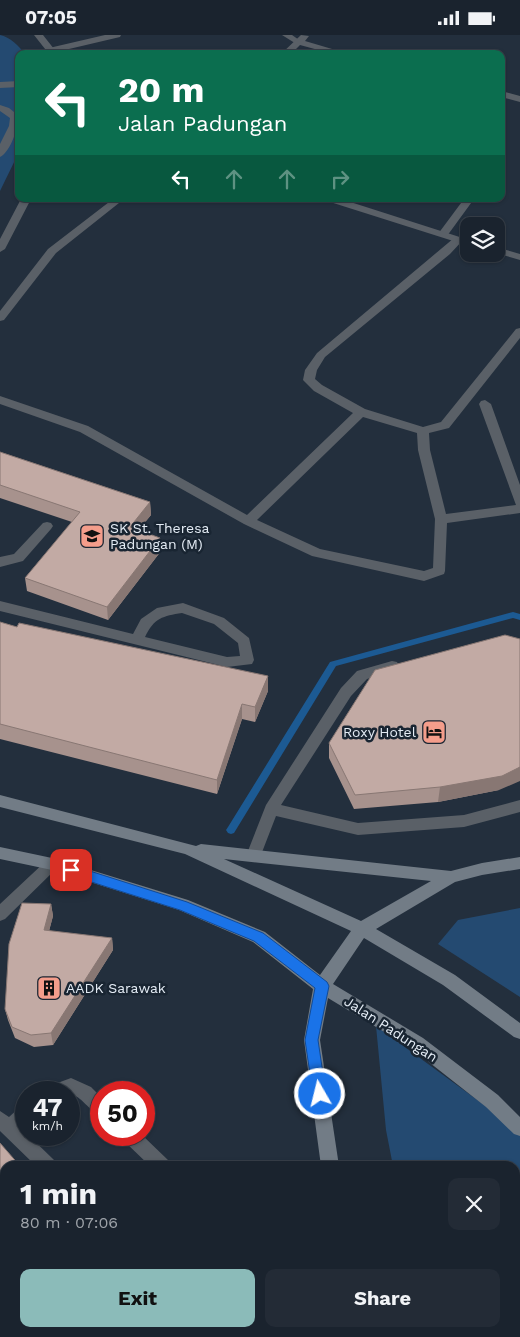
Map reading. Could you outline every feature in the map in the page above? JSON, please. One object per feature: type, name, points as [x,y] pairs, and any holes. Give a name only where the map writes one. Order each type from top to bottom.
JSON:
[{"type":"main road","points":[[0,801],[188,849],[451,877]]},
{"type":"main road","points":[[188,849],[362,929],[449,980],[520,1032]]},
{"type":"main road","name":"Jalan Padungan","points":[[0,853],[52,864],[183,905],[259,937],[322,986],[417,1043],[492,1101],[520,1128]]},
{"type":"main road","points":[[329,1161],[312,1040],[322,986],[362,929],[451,877],[482,869],[520,863]]},
{"type":"street","points":[[39,35],[51,50]]},
{"type":"street","points":[[61,50],[117,35]]},
{"type":"street","points":[[286,35],[302,38],[334,50]]},
{"type":"street","points":[[289,50],[302,38]]},
{"type":"street","points":[[0,85],[15,84]]},
{"type":"street","points":[[505,96],[520,99]]},
{"type":"street","points":[[0,108],[15,117],[14,126],[0,154]]},
{"type":"street","points":[[2,243],[24,202]]},
{"type":"street","points":[[0,318],[52,251],[115,202]]},
{"type":"street","points":[[341,202],[460,240]]},
{"type":"street","points":[[443,234],[467,202]]},
{"type":"street","points":[[460,243],[446,252],[321,355],[311,371],[309,380],[318,388],[361,412],[424,431],[445,425],[520,331]]},
{"type":"street","points":[[505,253],[520,257]]},
{"type":"street","points":[[0,400],[84,429],[248,521],[317,553],[424,576],[439,571],[441,519],[424,450],[424,431]]},
{"type":"street","points":[[485,404],[520,502]]},
{"type":"street","points":[[248,521],[361,412]]},
{"type":"street","points":[[441,519],[520,509]]},
{"type":"street","points":[[0,562],[18,558],[47,526]]},
{"type":"street","points":[[0,606],[227,662],[246,660],[244,641],[219,621],[183,608],[162,611],[146,622],[138,640]]},
{"type":"street","points":[[254,856],[271,809],[346,692],[362,675],[406,663]]},
{"type":"street","points":[[271,809],[358,829],[464,821],[520,806]]},
{"type":"street","points":[[0,914],[52,864]]},
{"type":"street","points":[[80,1090],[90,1097]]},
{"type":"street","points":[[4,1123],[43,1161]]},
{"type":"street","points":[[141,1146],[157,1161]]},
{"type":"shaded area","points":[[0,35],[14,42],[22,50],[15,50],[15,160],[0,191]]},
{"type":"shaded area","points":[[520,908],[520,997],[438,944],[458,920]]},
{"type":"shaded area","points":[[376,1026],[502,1118],[520,1135],[520,1161],[392,1161],[386,1130]]},
{"type":"building","points":[[0,452],[150,502],[130,527],[160,538],[107,607],[25,578],[80,512],[0,485]]},
{"type":"building","points":[[0,622],[17,627],[19,623],[268,676],[255,707],[242,704],[217,780],[0,724]]},
{"type":"building","points":[[505,635],[520,639],[520,767],[502,776],[440,787],[355,795],[329,743],[375,670]]},
{"type":"building","name":"AADK Sarawak","points":[[22,903],[51,904],[44,930],[112,938],[51,1033],[31,1035],[12,1027],[5,1009],[9,944]]},
{"type":"building","points":[[0,1143],[16,1161],[0,1161]]},
{"type":"waterway","points":[[231,830],[333,664],[513,615],[520,617]]},
{"type":"place","name":"SK St. Theresa Padungan (M)","points":[[92,536]]},
{"type":"place","name":"Roxy Hotel","points":[[434,732]]},
{"type":"place","name":"AADK Sarawak","points":[[49,988]]},
{"type":"route","points":[[71,870],[183,905],[259,937],[322,986],[312,1040],[320,1094]]}]
